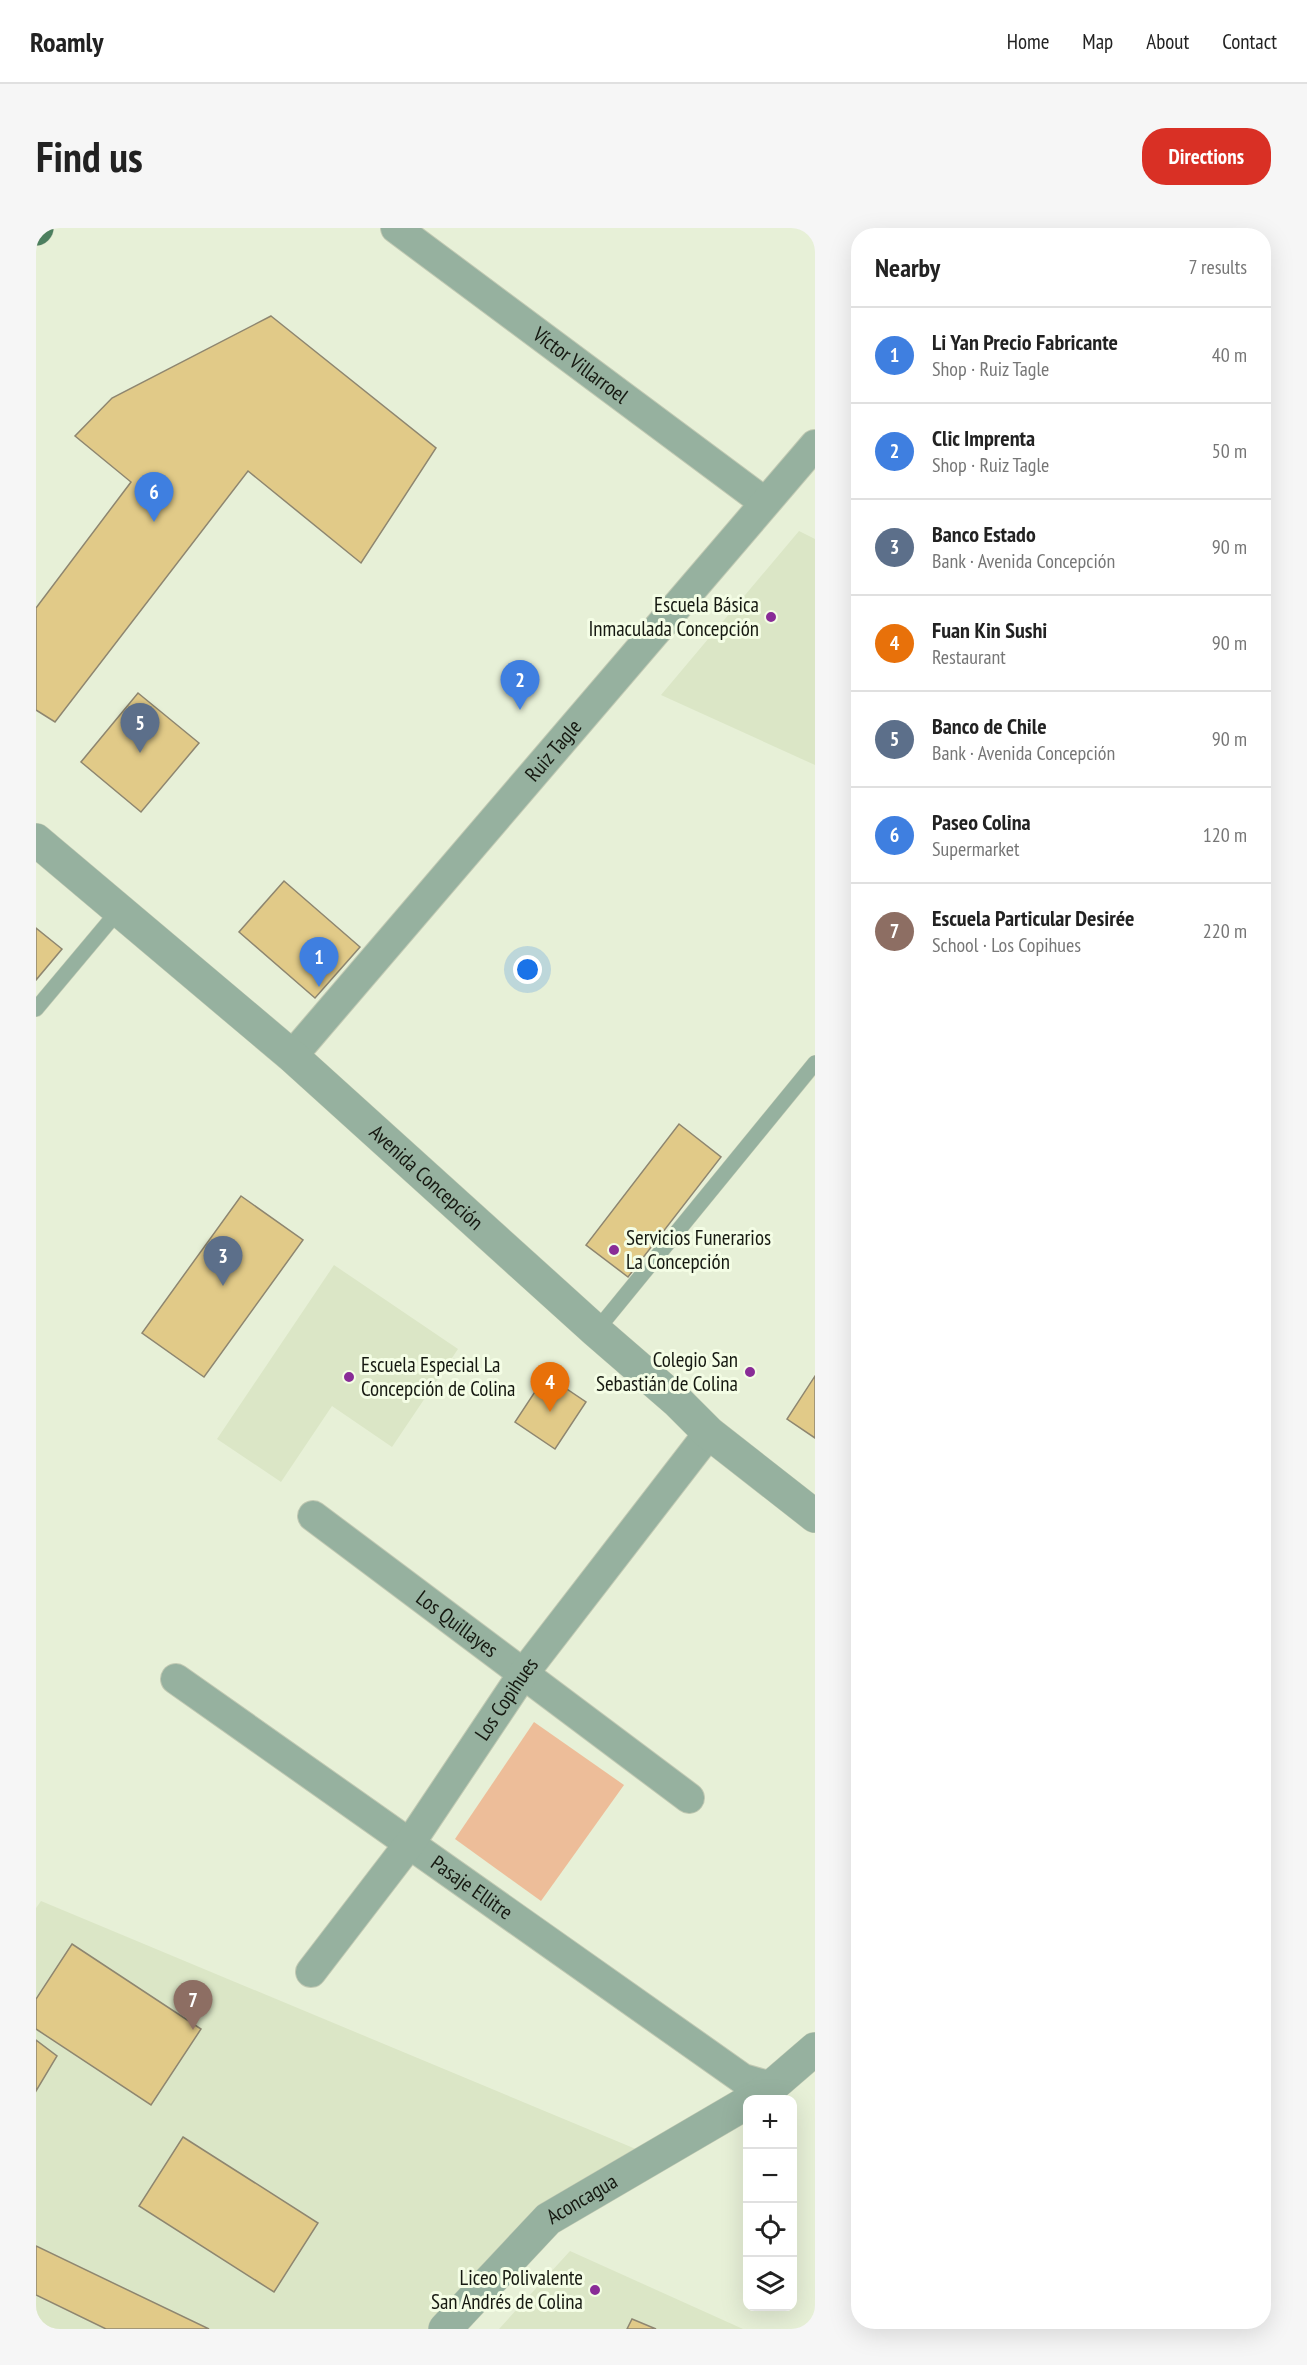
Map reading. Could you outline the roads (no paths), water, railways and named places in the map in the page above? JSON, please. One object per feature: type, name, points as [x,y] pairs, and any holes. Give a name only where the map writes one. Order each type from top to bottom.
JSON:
[{"type":"street","name":"Víctor Villarroel","points":[[396,228],[764,502]]},
{"type":"street","name":"Ruiz Tagle","points":[[292,1056],[815,445]]},
{"type":"street","name":"Avenida Concepción","points":[[36,840],[292,1056],[596,1331],[678,1402],[709,1433],[815,1516]]},
{"type":"street","name":"Los Copihues","points":[[311,1972],[410,1843],[523,1674],[709,1433]]},
{"type":"street","name":"Los Quillayes","points":[[313,1516],[689,1798]]},
{"type":"street","name":"Pasaje Ellitre","points":[[176,1679],[743,2079],[756,2095]]},
{"type":"street","name":"Aconcagua","points":[[758,2095],[815,2049]]},
{"type":"street","name":"Aconcagua","points":[[445,2329],[548,2219],[743,2104]]},
{"type":"lane","points":[[36,1009],[119,910]]},
{"type":"lane","points":[[596,1331],[815,1063]]},
{"type":"place","name":"Paseo Colina","points":[[154,522]]},
{"type":"place","name":"Escuela Básica Inmaculada Concepción","points":[[771,617]]},
{"type":"place","name":"Clic Imprenta","points":[[520,710]]},
{"type":"place","name":"Banco de Chile","points":[[140,753]]},
{"type":"place","name":"Li Yan Precio Fabricante","points":[[319,987]]},
{"type":"place","name":"Servicios Funerarios La Concepción","points":[[614,1250]]},
{"type":"place","name":"Banco Estado","points":[[223,1286]]},
{"type":"place","name":"Colegio San Sebastián de Colina","points":[[750,1372]]},
{"type":"place","name":"Escuela Especial La Concepción de Colina","points":[[349,1377]]},
{"type":"place","name":"Fuan Kin Sushi","points":[[550,1412]]},
{"type":"place","name":"Escuela Particular Desirée","points":[[193,2030]]},
{"type":"place","name":"Liceo Polivalente San Andrés de Colina","points":[[595,2290]]}]
